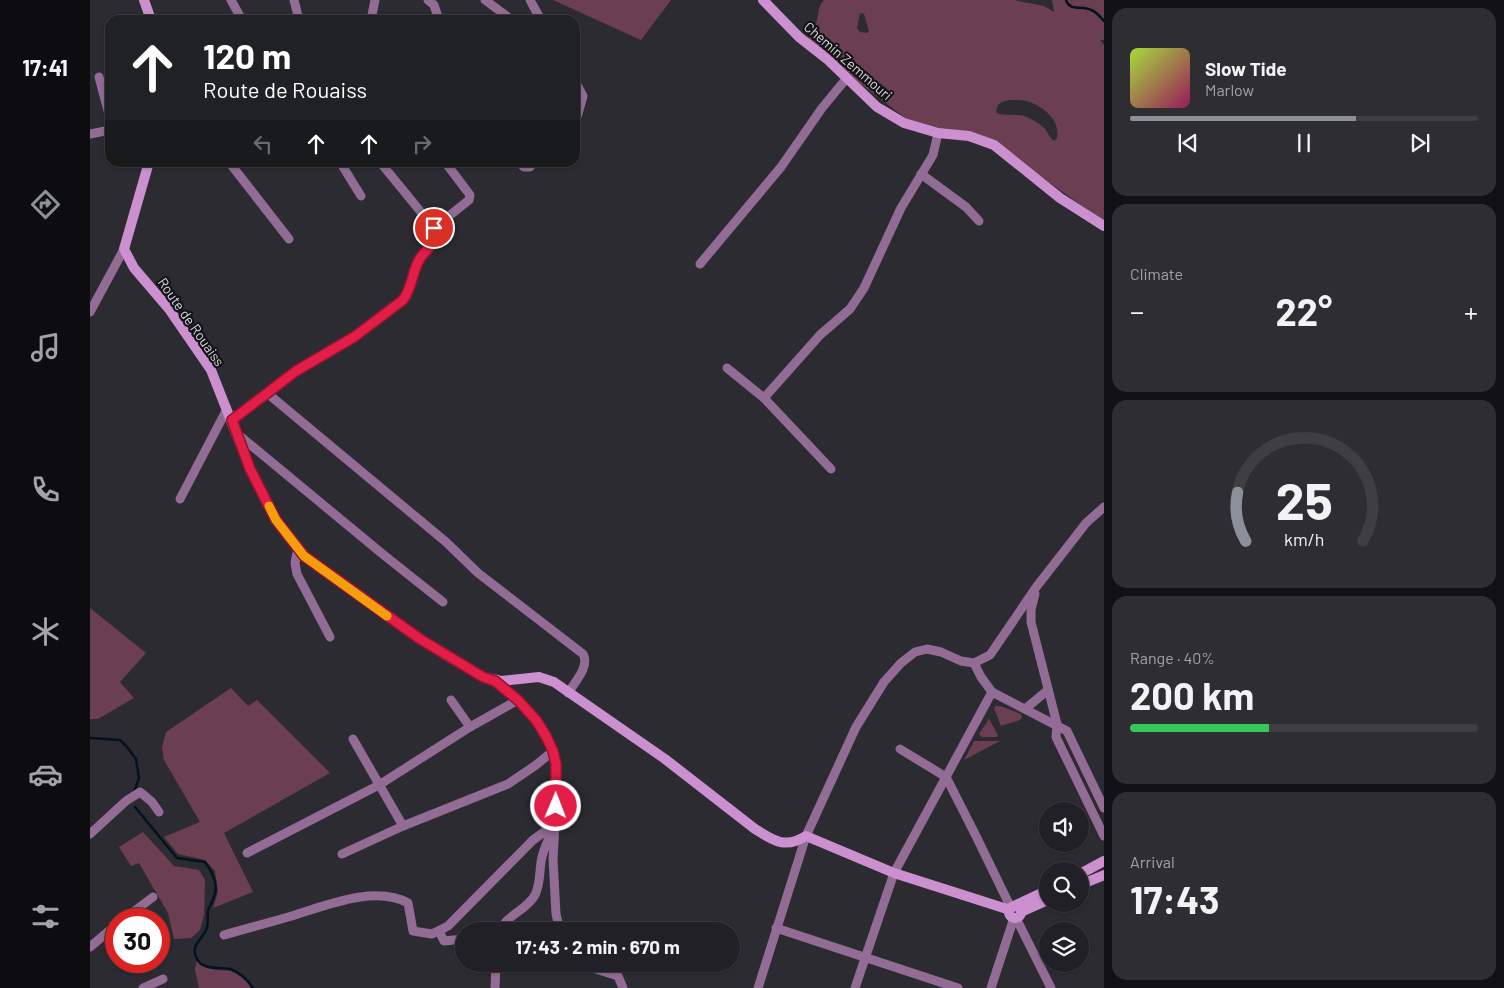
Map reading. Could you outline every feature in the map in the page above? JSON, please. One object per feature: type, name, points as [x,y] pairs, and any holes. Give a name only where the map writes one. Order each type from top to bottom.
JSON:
[{"type":"street","points":[[144,0],[149,15]]},
{"type":"street","points":[[231,0],[239,15]]},
{"type":"street","points":[[294,0],[298,15]]},
{"type":"street","points":[[372,15],[375,0]]},
{"type":"street","points":[[486,0],[506,15]]},
{"type":"street","points":[[530,0],[536,15]]},
{"type":"street","name":"Chemin Zemmouri","points":[[763,0],[799,37],[827,59],[877,107],[904,123],[938,133],[969,136],[994,145],[1060,198],[1104,226]]},
{"type":"street","points":[[432,2],[437,15]]},
{"type":"street","points":[[99,77],[105,99]]},
{"type":"street","points":[[700,264],[780,166],[822,108],[846,79]]},
{"type":"street","points":[[580,90],[583,96],[580,105]]},
{"type":"street","points":[[90,134],[105,131]]},
{"type":"street","points":[[764,398],[820,335],[850,309],[864,288],[888,240],[901,208],[934,156],[938,133]]},
{"type":"street","points":[[90,312],[124,249],[148,167]]},
{"type":"street","points":[[234,167],[289,239]]},
{"type":"street","points":[[343,167],[361,196]]},
{"type":"street","points":[[232,420],[303,367],[354,337],[403,300],[408,294],[418,262],[422,254],[435,242],[437,234],[384,167]]},
{"type":"street","points":[[434,228],[469,200],[470,197],[449,167]]},
{"type":"street","points":[[921,174],[966,207],[978,221]]},
{"type":"street","name":"Route de Rouaiss","points":[[124,249],[134,268],[169,310],[211,370],[250,469],[276,520],[304,556],[420,639],[483,677],[495,681],[539,677],[554,682],[568,693]]},
{"type":"street","points":[[727,368],[764,398],[831,469]]},
{"type":"street","points":[[267,393],[446,542],[478,573],[583,654],[586,660],[584,667],[568,693],[665,759],[755,829],[785,844],[796,842],[806,836]]},
{"type":"street","points":[[180,499],[227,409]]},
{"type":"street","points":[[236,432],[442,602]]},
{"type":"street","points":[[758,988],[806,836],[856,728],[884,682],[901,663],[915,652],[927,649],[974,664],[990,655],[1037,586],[1086,523],[1104,508]]},
{"type":"street","points":[[298,547],[295,563],[297,574],[330,637]]},
{"type":"street","points":[[1037,586],[1030,610],[1031,622],[1057,724],[1056,737],[1104,836]]},
{"type":"street","points":[[974,664],[992,692],[1057,724],[1067,731],[1104,808]]},
{"type":"street","points":[[495,681],[518,700],[536,720],[553,751],[557,788],[553,860],[558,922]]},
{"type":"street","points":[[1025,709],[1048,690]]},
{"type":"street","points":[[856,988],[894,873],[992,692]]},
{"type":"street","points":[[451,700],[470,727]]},
{"type":"street","points":[[247,853],[379,785],[470,727],[518,700]]},
{"type":"street","points":[[353,739],[403,826]]},
{"type":"street","points":[[900,749],[946,777],[1051,988]]},
{"type":"street","points":[[342,854],[403,826],[508,784],[553,751]]},
{"type":"street","points":[[90,834],[126,801],[140,792],[152,802],[159,812]]},
{"type":"street","points":[[224,935],[349,899],[370,896],[400,898],[408,903],[413,932],[432,934],[448,926],[532,840],[555,824]]},
{"type":"street","points":[[504,922],[535,895],[542,856],[555,824]]},
{"type":"street","points":[[806,836],[894,873],[1014,912],[1039,903]]},
{"type":"street","points":[[1089,869],[1104,861]]},
{"type":"street","points":[[1089,882],[1104,874]]},
{"type":"street","points":[[990,988],[1014,912],[1039,896]]},
{"type":"street","points":[[138,908],[153,897]]},
{"type":"street","points":[[776,928],[958,988]]},
{"type":"street","points":[[439,931],[444,941],[455,940]]},
{"type":"street","points":[[90,947],[105,934]]},
{"type":"street","points":[[496,972],[496,988]]},
{"type":"street","points":[[605,972],[618,976],[623,988]]},
{"type":"street","points":[[143,988],[164,979]]},
{"type":"shaded area","points":[[553,0],[671,0],[641,40]]},
{"type":"shaded area","points":[[824,0],[1014,0],[1044,6],[1054,12],[1052,0],[1104,0],[1104,40],[1100,40],[1104,45],[1104,222],[1028,167],[1012,153],[912,123],[849,75],[809,39]],"holes":[[[860,13],[864,14],[869,31],[867,33],[860,32],[857,28]],[[1009,100],[1026,101],[1044,110],[1056,125],[1057,138],[1054,141],[1042,126],[1027,117],[996,112],[1000,103]]]},
{"type":"shaded area","points":[[90,608],[146,653],[120,682],[134,698],[98,719],[90,719]]},
{"type":"shaded area","points":[[231,688],[248,706],[257,700],[330,773],[224,833],[253,892],[213,908],[218,892],[215,871],[205,860],[178,854],[164,837],[200,822],[164,760],[162,747],[166,732]]},
{"type":"shaded area","points":[[996,706],[1021,714],[1022,717],[1020,720],[1001,726],[994,708]]},
{"type":"shaded area","points":[[989,719],[998,735],[997,737],[982,737],[979,734]]},
{"type":"shaded area","points":[[974,741],[1000,741],[964,760]]},
{"type":"shaded area","points":[[143,832],[174,866],[199,870],[205,880],[204,915],[200,930],[191,938],[174,939],[170,922],[170,908],[165,908],[139,863],[131,866],[119,847]]},
{"type":"shaded area","points":[[197,960],[203,965],[216,970],[233,971],[239,974],[251,988],[199,988],[195,970]]},
{"type":"waterway","points":[[1066,0],[1070,6],[1088,9],[1097,13],[1104,21]]},
{"type":"waterway","points":[[90,738],[120,740],[127,747],[136,759],[139,778],[134,792]]},
{"type":"waterway","points":[[135,807],[177,858],[205,862],[210,869],[216,889],[208,911],[207,928],[195,949],[199,962],[207,967],[230,969],[243,977],[253,988]]},
{"type":"slow traffic","points":[[269,506],[276,520],[304,556],[387,616]]},
{"type":"route","points":[[434,228],[437,234],[435,242],[422,254],[408,294],[403,300],[354,337],[296,371],[232,420],[250,469],[276,520],[304,556],[420,639],[483,677],[495,681],[518,700],[536,720],[553,751],[556,764],[556,806]]}]
